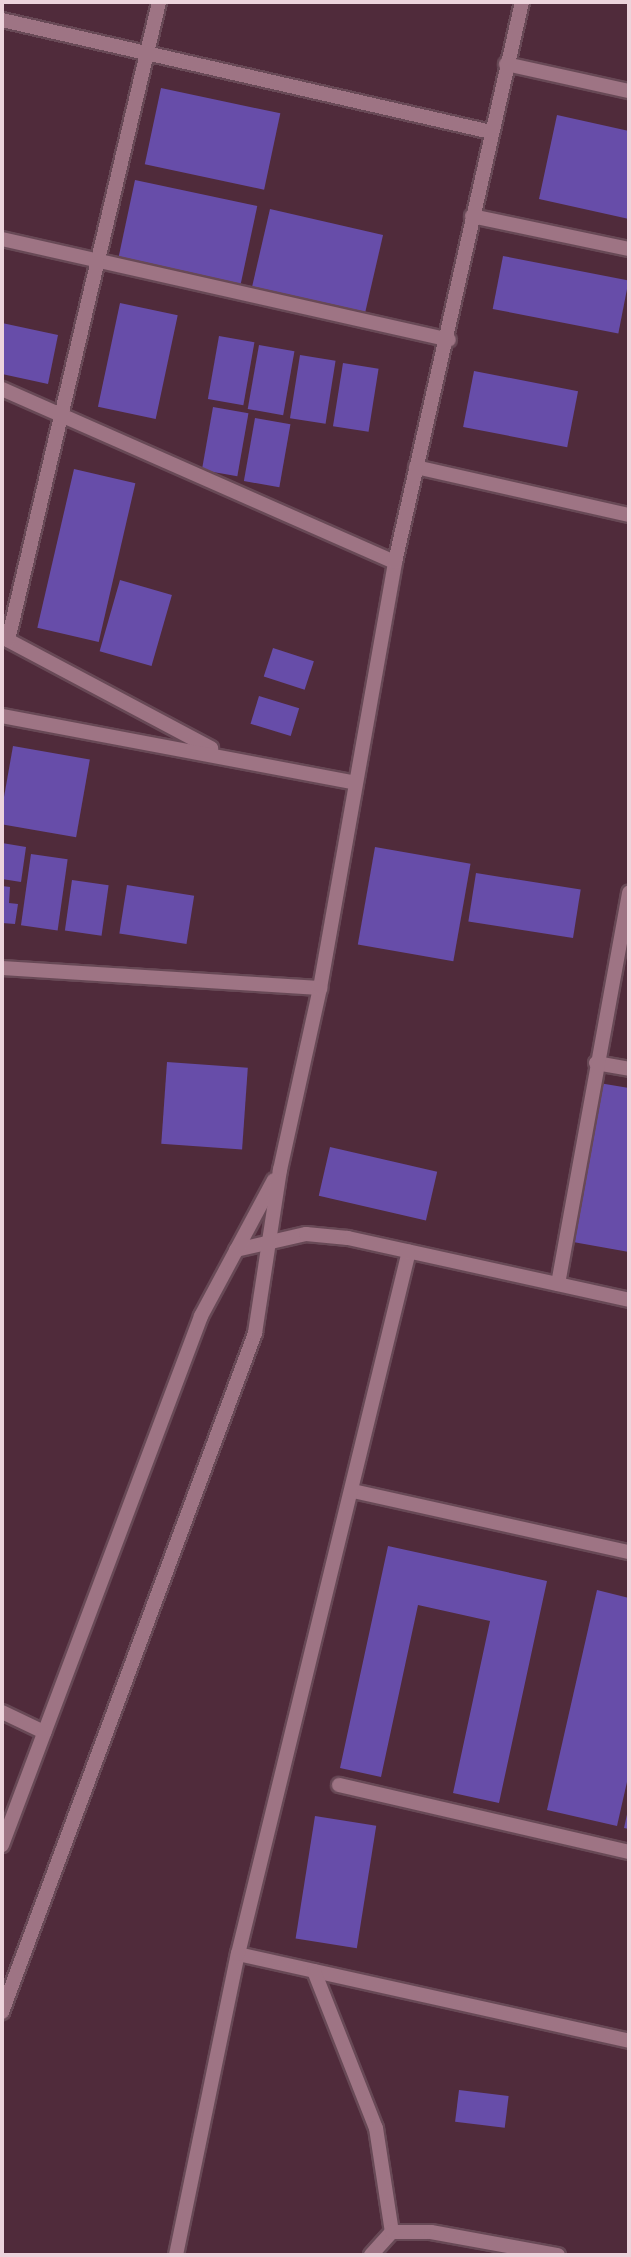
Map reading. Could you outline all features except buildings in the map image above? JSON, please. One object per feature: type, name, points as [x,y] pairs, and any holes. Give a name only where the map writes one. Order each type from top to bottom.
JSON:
[{"type":"street","points":[[159,2],[64,413],[5,638],[220,753]]},
{"type":"street","points":[[2,2012],[255,1333],[280,1170],[320,988],[395,562],[449,340],[488,131],[522,2]]},
{"type":"street","points":[[2,20],[147,56],[488,131]]},
{"type":"street","points":[[506,64],[629,91]]},
{"type":"street","points":[[472,216],[629,249]]},
{"type":"street","points":[[2,239],[101,259],[449,340]]},
{"type":"street","points":[[2,389],[64,413],[395,562]]},
{"type":"street","points":[[416,467],[629,515]]},
{"type":"street","points":[[2,716],[220,753],[355,783]]},
{"type":"street","points":[[558,1284],[629,892]]},
{"type":"street","points":[[2,968],[320,988]]},
{"type":"street","points":[[596,1063],[629,1069]]},
{"type":"street","points":[[2,1845],[176,1378],[236,1250],[280,1170]]},
{"type":"street","points":[[236,1250],[269,1240],[306,1234],[410,1251],[629,1300]]},
{"type":"street","points":[[176,2255],[238,1954],[410,1251]]},
{"type":"street","points":[[352,1491],[629,1552]]},
{"type":"street","points":[[2,1712],[44,1732]]},
{"type":"street","points":[[339,1785],[629,1852]]},
{"type":"street","points":[[238,1954],[629,2041]]},
{"type":"street","points":[[314,1971],[376,2128],[392,2232]]},
{"type":"street","points":[[371,2255],[392,2232]]},
{"type":"street","points":[[392,2232],[473,2237],[558,2255]]}]
